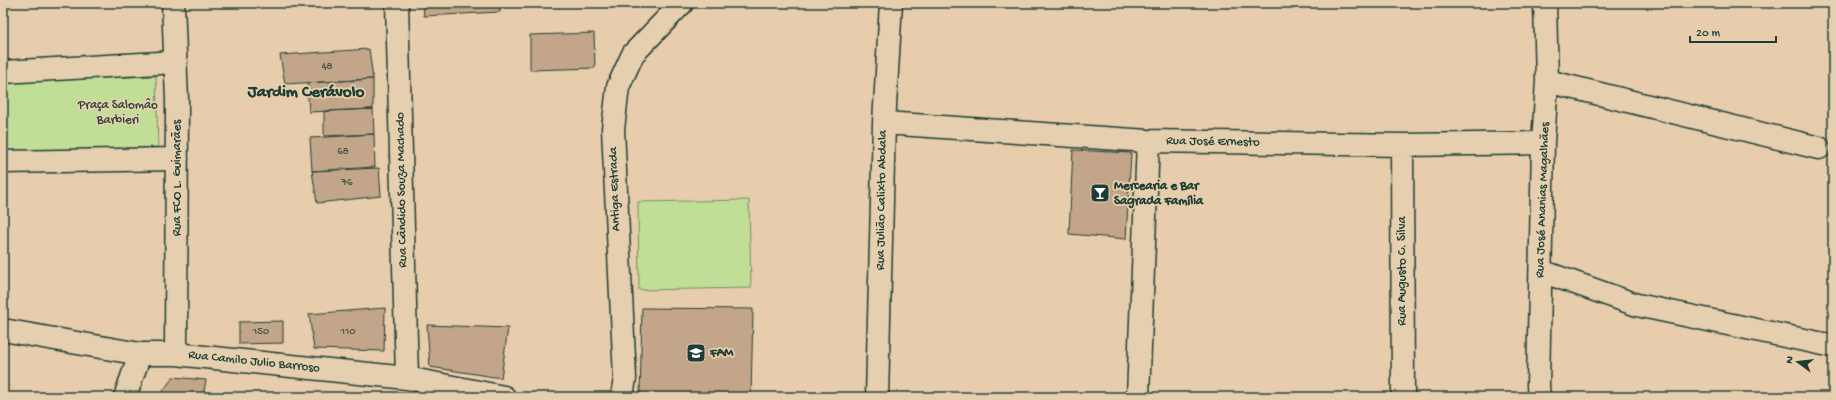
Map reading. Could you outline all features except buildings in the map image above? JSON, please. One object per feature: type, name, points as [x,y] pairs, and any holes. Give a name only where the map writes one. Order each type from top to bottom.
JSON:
[{"type":"street","name":"Rua FCO L. Guimarães","points":[[173,3],[176,62],[177,159],[176,354]]},
{"type":"street","name":"Rua Cândido Souza Machado","points":[[397,3],[407,378]]},
{"type":"street","name":"Antiga Estrada","points":[[622,397],[624,378],[613,129],[618,87],[633,54],[682,3]]},
{"type":"street","name":"Rua Julião Calixto Abdala","points":[[877,397],[884,123],[891,3]]},
{"type":"street","name":"Rua José Ananias Magalhães","points":[[1539,397],[1543,143],[1548,81],[1545,3]]},
{"type":"street","points":[[3,72],[176,62]]},
{"type":"street","points":[[1548,81],[1819,148]]},
{"type":"street","name":"Rua José Ernesto","points":[[884,123],[1148,141],[1402,145],[1543,143]]},
{"type":"street","points":[[1138,397],[1148,141]]},
{"type":"street","name":"Rua Augusto C. Silva","points":[[1402,145],[1403,397]]},
{"type":"street","points":[[3,162],[177,159]]},
{"type":"street","points":[[1541,271],[1637,305],[1833,346]]},
{"type":"street","name":"Rua Camilo Julio Barroso","points":[[3,330],[140,354],[176,354],[407,378],[504,397]]},
{"type":"street","points":[[125,397],[140,354]]},
{"type":"green space","name":"Praça Salomâo Barbieri","points":[[156,76],[158,147],[3,152],[3,82]]},
{"type":"green space","points":[[749,200],[751,288],[639,290],[638,202]]},
{"type":"place","name":"Mercearia e Bar Sagrada Família","points":[[1100,193]]},
{"type":"place","name":"FAM","points":[[696,353]]},
{"type":"district","name":"Jardim Cerávolo","points":[[306,93]]}]
